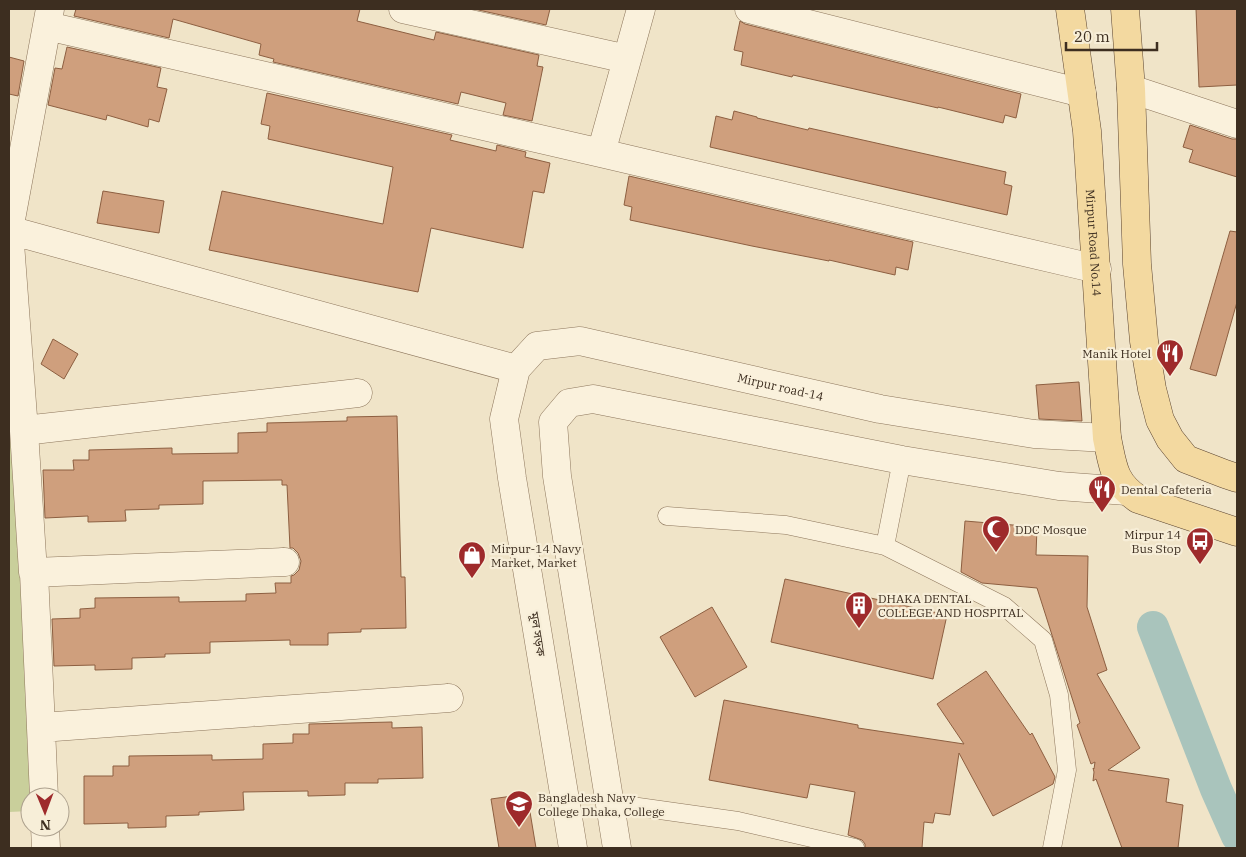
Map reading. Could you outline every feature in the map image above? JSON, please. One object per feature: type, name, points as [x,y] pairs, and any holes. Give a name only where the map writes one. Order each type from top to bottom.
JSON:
[{"type":"main road","name":"Mirpur Road No.14","points":[[1070,9],[1087,131],[1107,438],[1121,483]]},
{"type":"main road","points":[[1125,9],[1131,89],[1137,264],[1144,341],[1152,389],[1160,420],[1170,439],[1186,459],[1237,478]]},
{"type":"main road","points":[[1121,483],[1138,499],[1237,532]]},
{"type":"street","points":[[404,9],[627,59]]},
{"type":"street","points":[[601,153],[641,9]]},
{"type":"street","points":[[749,9],[1082,93]]},
{"type":"street","points":[[44,787],[34,574],[280,562],[34,572],[24,431],[328,396],[24,430],[9,230],[49,18],[601,153],[1097,269]]},
{"type":"street","points":[[1131,89],[1237,124]]},
{"type":"street","points":[[9,230],[516,369]]},
{"type":"street","name":"Mirpur road-14","points":[[504,419],[516,369],[537,346],[580,341],[880,409],[1034,434],[1107,438]]},
{"type":"street","points":[[617,848],[557,476],[552,422],[569,403],[593,400],[902,460],[1059,486],[1121,483]]},
{"type":"street","name":"মূল সড়ক","points":[[504,419],[572,848]]},
{"type":"street","points":[[41,728],[444,698]]},
{"type":"lane","points":[[885,546],[902,460]]},
{"type":"lane","points":[[667,516],[786,525],[885,546],[1004,606],[1043,640],[1059,694],[1067,770],[1052,848]]},
{"type":"lane","points":[[610,803],[738,821],[855,848]]},
{"type":"green space","points":[[9,405],[38,787],[20,787],[20,811],[9,812]]},
{"type":"building","points":[[76,9],[360,9],[357,21],[434,40],[436,32],[539,55],[537,66],[543,67],[532,121],[503,115],[506,103],[461,92],[458,104],[273,62],[274,59],[259,55],[261,44],[173,19],[169,38],[74,16]]},
{"type":"building","points":[[474,9],[550,9],[546,25]]},
{"type":"building","points":[[1196,9],[1237,9],[1237,85],[1199,87]]},
{"type":"building","points":[[740,21],[745,24],[1021,94],[1016,118],[1005,115],[1003,123],[938,107],[741,65],[743,52],[734,50]]},
{"type":"building","points":[[67,47],[161,68],[157,87],[167,89],[159,122],[149,119],[148,127],[107,115],[106,120],[48,105],[55,68],[62,69]]},
{"type":"building","points":[[9,57],[24,61],[18,96],[9,94]]},
{"type":"building","points":[[267,93],[452,135],[450,140],[496,151],[497,145],[526,152],[525,157],[550,163],[544,193],[533,191],[523,248],[431,228],[418,292],[209,250],[222,191],[383,224],[393,167],[268,139],[270,126],[261,124]]},
{"type":"building","points":[[734,111],[808,130],[809,128],[1006,172],[1004,184],[1012,186],[1007,215],[710,147],[716,116],[732,120]]},
{"type":"building","points":[[1190,125],[1237,139],[1237,177],[1189,162],[1193,150],[1183,147]]},
{"type":"building","points":[[629,176],[913,242],[908,270],[896,267],[895,275],[630,220],[632,207],[624,205]]},
{"type":"building","points":[[103,191],[164,201],[159,233],[97,223]]},
{"type":"building","points":[[1230,231],[1237,232],[1237,302],[1216,376],[1190,369]]},
{"type":"building","points":[[53,339],[78,354],[64,379],[41,364]]},
{"type":"building","points":[[1079,382],[1082,421],[1039,419],[1036,385]]},
{"type":"building","points":[[397,416],[401,577],[405,577],[406,628],[361,629],[361,632],[328,633],[328,645],[290,645],[290,640],[210,642],[210,653],[165,654],[165,657],[132,658],[132,669],[95,670],[95,665],[54,666],[52,619],[80,618],[80,609],[95,608],[95,598],[179,597],[179,602],[246,601],[246,594],[276,593],[275,583],[291,583],[291,576],[299,570],[301,561],[298,553],[293,548],[290,548],[287,485],[282,485],[282,480],[203,481],[203,504],[159,505],[159,509],[125,510],[126,521],[88,522],[88,516],[45,518],[43,470],[74,470],[73,460],[89,460],[89,450],[172,448],[172,454],[238,453],[238,433],[267,432],[267,423],[347,421],[347,417]]},
{"type":"building","points":[[965,521],[1037,527],[1036,555],[1088,556],[1087,607],[1107,670],[1097,674],[1140,748],[1108,770],[1169,779],[1166,802],[1183,805],[1178,848],[1122,848],[1096,779],[1093,781],[1095,762],[1091,764],[1077,725],[1080,723],[1037,588],[982,583],[961,572]]},
{"type":"building","name":"DHAKA DENTAL COLLEGE AND HOSPITAL","points":[[785,579],[947,615],[933,679],[771,642]]},
{"type":"building","points":[[712,607],[747,667],[695,697],[660,637]]},
{"type":"building","points":[[986,671],[1030,735],[1032,733],[1055,777],[1053,784],[993,816],[959,753],[950,815],[935,813],[933,823],[924,822],[922,848],[865,848],[862,840],[848,835],[855,792],[810,784],[807,798],[709,780],[724,700],[858,725],[858,728],[964,744],[937,704]]},
{"type":"building","points":[[392,722],[392,728],[422,727],[423,778],[378,779],[378,783],[345,783],[345,795],[308,796],[308,791],[243,792],[244,810],[199,812],[199,815],[166,816],[166,827],[128,828],[128,823],[84,824],[84,776],[113,776],[113,766],[129,766],[129,756],[212,755],[212,760],[263,759],[263,744],[293,743],[293,734],[309,734],[309,724]]},
{"type":"building","points":[[527,794],[536,848],[499,848],[491,799]]},
{"type":"waterway","points":[[1153,627],[1216,789],[1237,836]]},
{"type":"place","name":"Manik Hotel","points":[[1170,377]]},
{"type":"place","name":"Dental Cafeteria","points":[[1102,513]]},
{"type":"place","name":"DDC Mosque","points":[[996,553]]},
{"type":"place","name":"Mirpur 14 Bus Stop","points":[[1200,565]]},
{"type":"place","name":"Mirpur-14 Navy Market, Market","points":[[472,579]]},
{"type":"place","name":"DHAKA DENTAL COLLEGE AND HOSPITAL","points":[[859,629]]},
{"type":"place","name":"Bangladesh Navy College Dhaka, College","points":[[519,828]]}]
